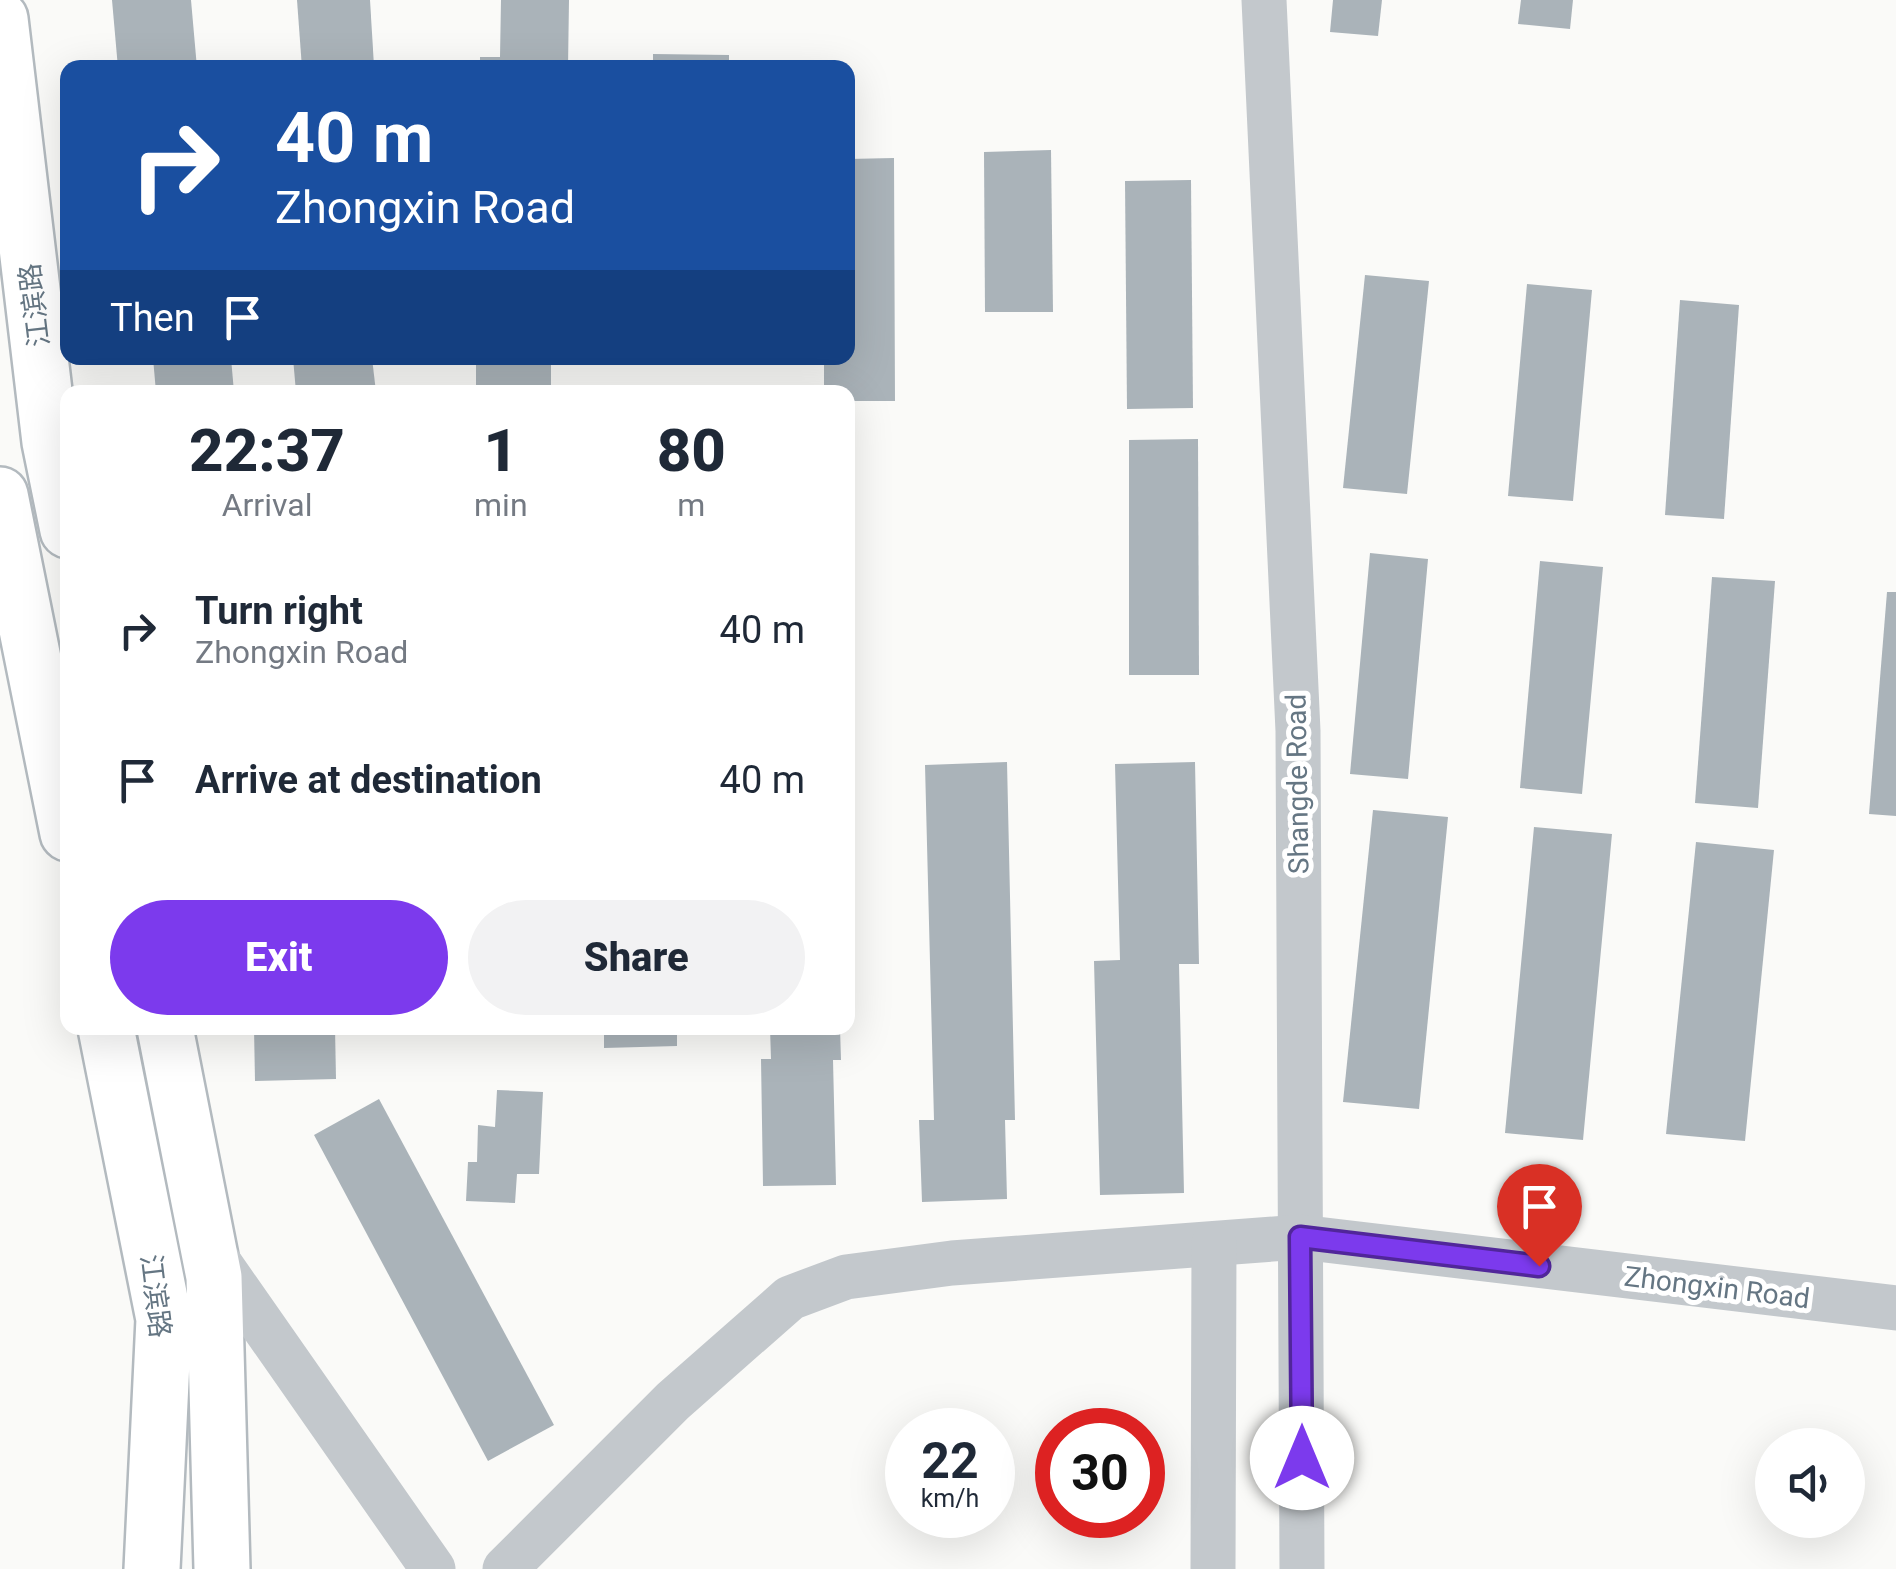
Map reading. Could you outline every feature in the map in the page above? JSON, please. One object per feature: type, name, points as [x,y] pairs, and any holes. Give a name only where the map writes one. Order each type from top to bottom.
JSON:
[{"type":"main road","name":"江滨路","points":[[0,19],[50,442],[60,491]]},
{"type":"main road","points":[[0,495],[60,793]]},
{"type":"main road","name":"江滨路","points":[[107,1035],[164,1319],[152,1569]]},
{"type":"main road","name":"江滨路","points":[[166,1035],[214,1278],[222,1569]]},
{"type":"street","name":"Shangde Road","points":[[1264,0],[1298,731],[1302,1569]]},
{"type":"street","name":"Zhongxin Road","points":[[505,1569],[673,1401],[790,1298],[846,1277],[952,1263],[1300,1237],[1896,1308]]},
{"type":"street","points":[[1212,1569],[1214,1244]]},
{"type":"street","points":[[208,1247],[433,1569]]},
{"type":"building","points":[[112,0],[191,0],[196,60],[117,60]]},
{"type":"building","points":[[297,0],[370,0],[374,60],[301,60]]},
{"type":"building","points":[[501,0],[569,0],[568,60],[480,60],[500,57]]},
{"type":"building","points":[[1333,0],[1382,0],[1378,36],[1330,32]]},
{"type":"building","points":[[1521,0],[1573,0],[1570,29],[1518,24]]},
{"type":"building","points":[[653,54],[729,55],[729,60],[653,60]]},
{"type":"building","points":[[1051,150],[1053,312],[985,312],[984,152]]},
{"type":"building","points":[[894,158],[895,401],[855,401],[855,385],[824,385],[824,365],[855,365],[855,159]]},
{"type":"building","points":[[1191,180],[1193,408],[1127,409],[1125,181]]},
{"type":"building","points":[[1365,275],[1429,281],[1407,494],[1343,488]]},
{"type":"building","points":[[1527,284],[1592,290],[1573,501],[1508,496]]},
{"type":"building","points":[[1680,300],[1739,305],[1724,519],[1665,515]]},
{"type":"building","points":[[154,365],[232,365],[233,385],[155,385]]},
{"type":"building","points":[[294,365],[373,365],[375,385],[295,385]]},
{"type":"building","points":[[476,365],[551,365],[551,385],[476,385]]},
{"type":"building","points":[[1198,439],[1199,675],[1129,675],[1129,440]]},
{"type":"building","points":[[1370,553],[1428,559],[1408,779],[1350,774]]},
{"type":"building","points":[[1540,561],[1603,567],[1582,794],[1520,788]]},
{"type":"building","points":[[1712,577],[1775,581],[1758,808],[1695,803]]},
{"type":"building","points":[[1887,592],[1896,592],[1896,816],[1869,814]]},
{"type":"building","points":[[1007,762],[1015,1120],[1005,1120],[1007,1199],[922,1202],[919,1120],[934,1120],[925,765]]},
{"type":"building","points":[[1195,762],[1199,964],[1179,964],[1184,1193],[1100,1195],[1094,961],[1120,960],[1115,764]]},
{"type":"building","points":[[1373,810],[1448,817],[1419,1109],[1343,1102]]},
{"type":"building","points":[[1534,827],[1612,834],[1583,1140],[1505,1133]]},
{"type":"building","points":[[1696,842],[1774,850],[1745,1141],[1666,1134]]},
{"type":"building","points":[[254,1035],[335,1035],[336,1079],[255,1081]]},
{"type":"building","points":[[604,1035],[677,1035],[677,1046],[604,1048]]},
{"type":"building","points":[[770,1035],[840,1035],[841,1060],[833,1060],[836,1185],[763,1186],[761,1059],[771,1059]]},
{"type":"building","points":[[497,1090],[543,1092],[539,1174],[517,1174],[515,1203],[466,1201],[468,1162],[477,1162],[478,1125],[495,1127]]},
{"type":"building","points":[[379,1099],[554,1425],[488,1461],[314,1135]]},
{"type":"route","points":[[1302,1458],[1300,1237],[1539,1266]]}]
